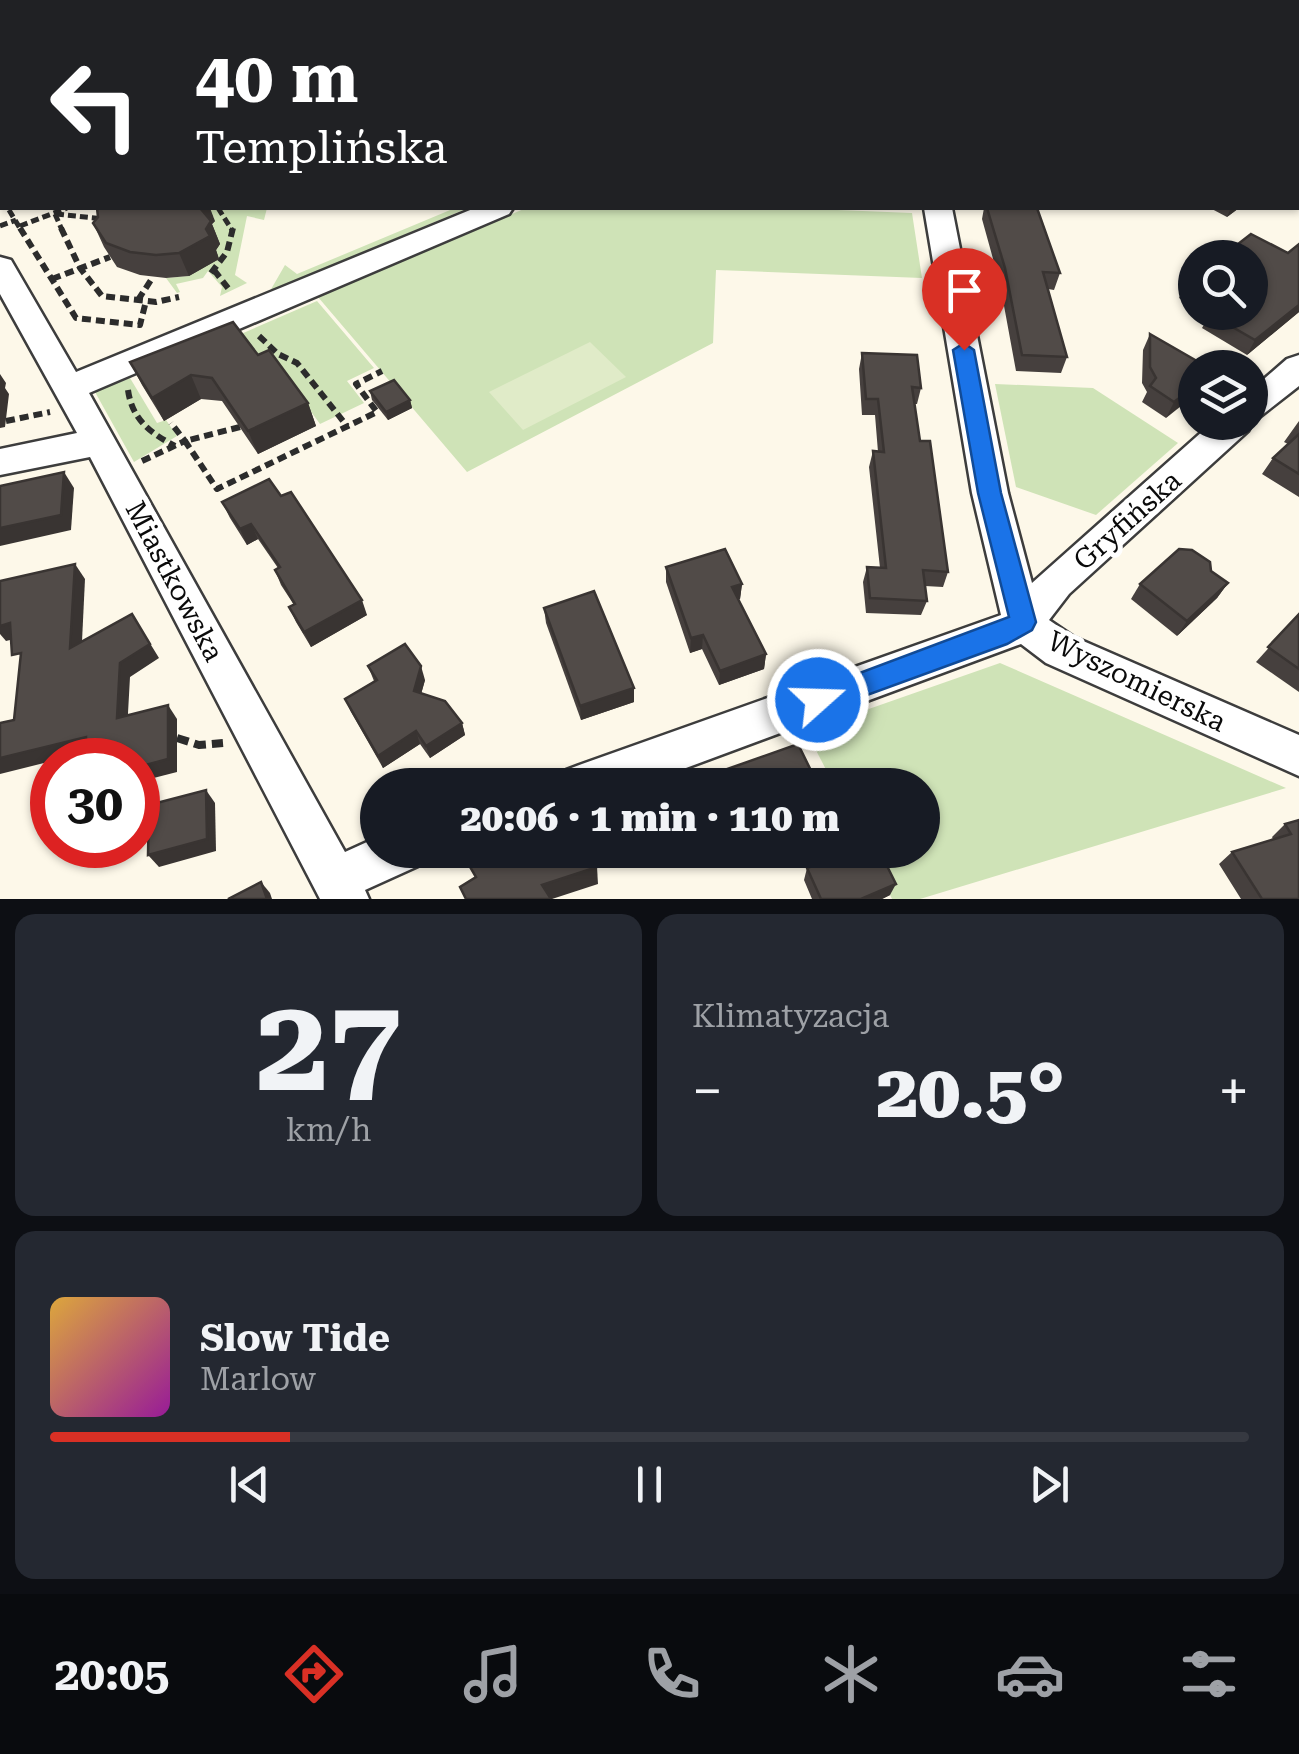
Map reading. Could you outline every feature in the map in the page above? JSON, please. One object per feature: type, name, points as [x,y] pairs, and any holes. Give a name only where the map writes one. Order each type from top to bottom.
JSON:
[{"type":"street","points":[[65,399],[494,210]]},
{"type":"street","points":[[938,210],[990,493],[1023,622]]},
{"type":"street","name":"Miastkowska","points":[[0,267],[65,399],[100,442],[340,889]]},
{"type":"street","points":[[1268,394],[1299,367]]},
{"type":"street","name":"Gryfińska","points":[[1023,622],[1055,583],[1216,440]]},
{"type":"street","points":[[0,462],[100,442]]},
{"type":"street","name":"Wyszomierska","points":[[629,768],[998,636],[1023,622],[1060,650],[1299,756]]},
{"type":"street","points":[[340,889],[373,868]]},
{"type":"path","points":[[10,210],[76,318],[140,325],[142,301],[153,277]]},
{"type":"path","points":[[0,226],[63,210]]},
{"type":"path","points":[[220,210],[233,226],[227,252],[213,272],[235,297]]},
{"type":"path","points":[[55,214],[113,220]]},
{"type":"path","points":[[55,214],[80,268],[102,296],[142,301],[179,297]]},
{"type":"path","points":[[52,279],[110,256]]},
{"type":"path","points":[[246,335],[256,333],[278,354],[296,362],[347,426]]},
{"type":"path","points":[[171,423],[217,489],[377,412],[356,384],[382,372]]},
{"type":"path","points":[[136,380],[128,391],[129,404],[146,432],[175,446]]},
{"type":"path","points":[[6,421],[65,399]]},
{"type":"path","points":[[136,464],[184,441],[240,428]]},
{"type":"path","points":[[177,738],[212,746],[234,739]]},
{"type":"green space","points":[[201,210],[266,210],[264,220],[247,216],[235,275],[247,283],[220,296],[222,287],[208,271],[203,278],[176,284],[180,292],[177,293],[166,278],[189,276],[206,265],[214,217]]},
{"type":"green space","points":[[450,210],[463,210],[270,291],[285,265],[297,274]]},
{"type":"green space","points":[[521,210],[912,213],[922,278],[716,270],[713,343],[467,472],[318,297]]},
{"type":"green space","points":[[317,301],[374,368],[347,381],[364,403],[320,424],[280,369],[271,373],[241,334]]},
{"type":"green space","points":[[590,342],[626,377],[523,430],[489,392]]},
{"type":"green space","points":[[130,378],[157,423],[166,420],[177,436],[134,462],[95,392]]},
{"type":"green space","points":[[995,384],[1093,388],[1178,443],[1096,515],[1016,487]]},
{"type":"green space","points":[[1000,663],[1286,788],[920,899],[892,899],[877,868],[940,868],[940,768],[825,768],[806,731]]},
{"type":"building","points":[[97,210],[202,210],[211,221],[206,229],[210,236],[179,253],[130,252],[106,243],[93,223]]},
{"type":"building","points":[[988,210],[1038,210],[1060,273],[1043,272],[1067,357],[1022,355],[1005,268]]},
{"type":"building","points":[[1268,243],[1288,253],[1299,244],[1299,305],[1268,330]]},
{"type":"building","points":[[233,322],[258,355],[269,350],[308,403],[248,431],[212,378],[191,375],[152,398],[130,362]]},
{"type":"building","points":[[1238,330],[1268,330],[1255,340]]},
{"type":"building","points":[[1150,334],[1178,350],[1178,399],[1174,402],[1150,386],[1156,378],[1150,367]]},
{"type":"building","points":[[862,353],[917,355],[921,388],[912,387],[920,441],[930,441],[948,572],[923,570],[927,601],[870,598],[867,567],[886,568],[873,451],[884,452],[878,399],[866,399]]},
{"type":"building","points":[[394,380],[410,400],[386,412],[370,391]]},
{"type":"building","points":[[1299,434],[1299,474],[1273,458]]},
{"type":"building","points":[[64,472],[61,515],[0,528],[0,486]]},
{"type":"building","points":[[269,479],[281,496],[291,492],[362,600],[304,632],[289,607],[295,604],[275,570],[280,567],[251,524],[240,529],[222,502]]},
{"type":"building","points":[[725,549],[742,584],[732,587],[766,654],[720,671],[703,635],[691,638],[666,567]]},
{"type":"building","points":[[1179,549],[1192,550],[1210,562],[1211,571],[1228,583],[1187,621],[1140,584]]},
{"type":"building","points":[[75,564],[70,648],[132,614],[150,644],[120,663],[117,718],[168,705],[168,759],[160,761],[160,738],[86,737],[30,738],[30,751],[0,758],[0,723],[14,720],[21,653],[12,655],[10,623],[0,626],[0,581]]},
{"type":"building","points":[[594,591],[634,688],[580,706],[544,608]]},
{"type":"building","points":[[1299,614],[1299,669],[1268,647]]},
{"type":"building","points":[[405,644],[421,666],[414,691],[445,701],[462,723],[426,746],[416,731],[378,756],[345,699],[377,680],[368,666]]},
{"type":"building","points":[[798,744],[810,768],[730,768]]},
{"type":"building","points":[[206,790],[207,839],[160,852],[160,802]]},
{"type":"building","points":[[1299,820],[1299,899],[1262,899],[1232,852],[1291,834],[1285,824]]},
{"type":"building","points":[[471,868],[594,868],[542,885],[551,899],[466,899],[460,887],[476,877]]},
{"type":"building","points":[[807,868],[888,868],[896,884],[861,899],[821,899]]},
{"type":"building","points":[[261,882],[267,899],[228,899]]},
{"type":"route","points":[[818,700],[998,636],[1023,622],[990,493],[964,350]]}]
